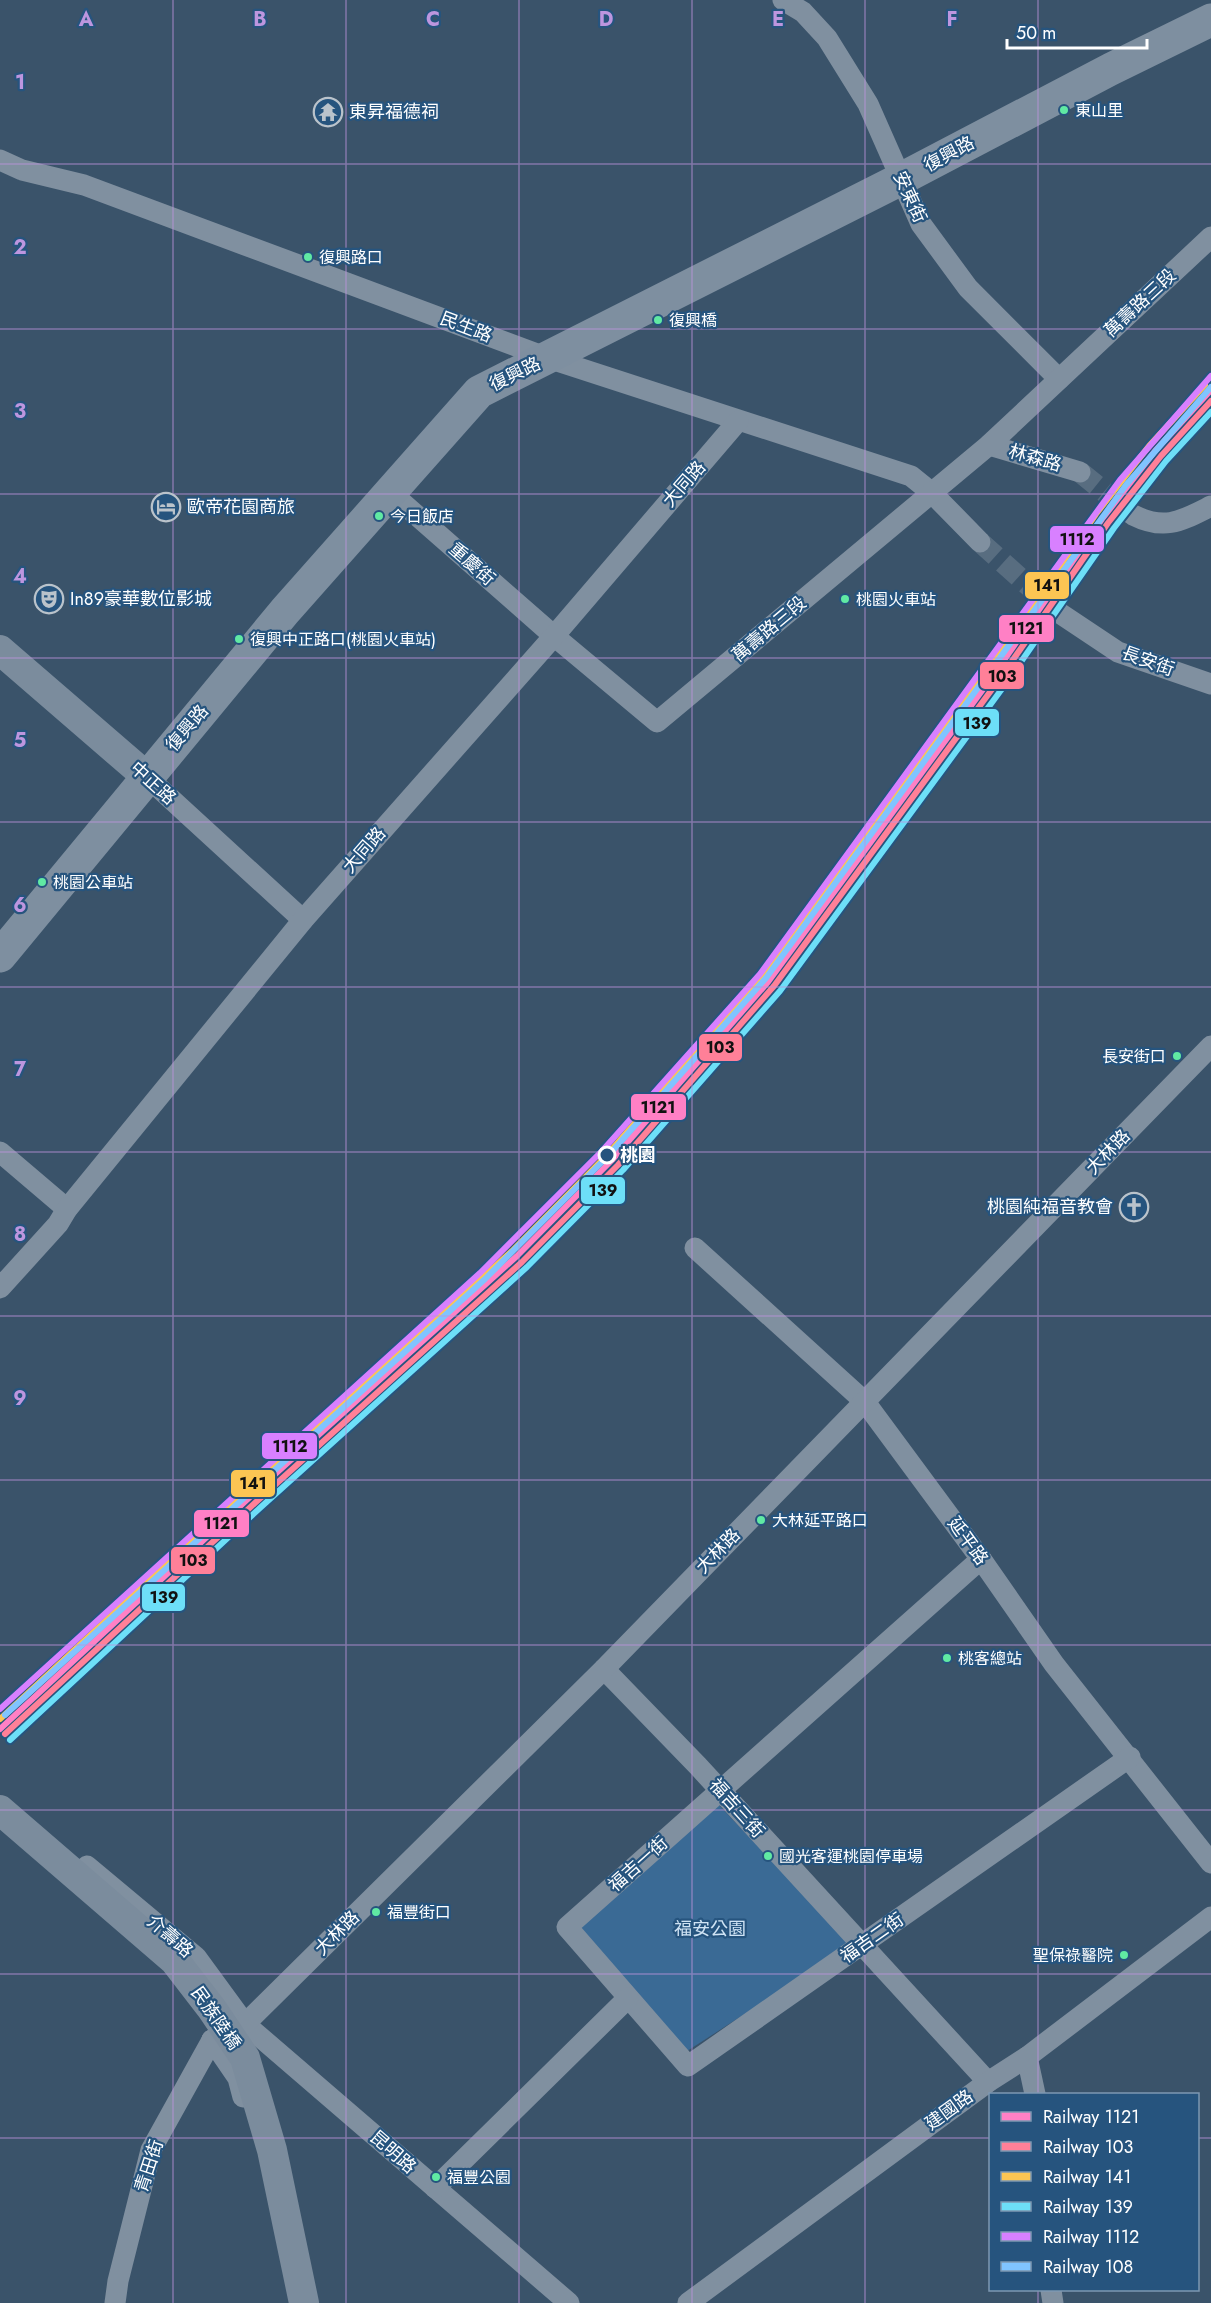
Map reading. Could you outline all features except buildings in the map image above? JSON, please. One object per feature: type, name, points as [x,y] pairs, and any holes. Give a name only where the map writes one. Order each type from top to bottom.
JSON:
[{"type":"main road","name":"復興路","points":[[0,956],[285,611],[479,392],[1211,20]]},
{"type":"street","name":"安東街","points":[[783,0],[803,12],[827,38],[868,104],[921,224],[968,288],[1059,379]]},
{"type":"street","name":"民生路","points":[[0,160],[22,170],[84,185],[548,358],[911,476],[932,493]]},
{"type":"street","name":"萬壽路三段","points":[[554,636],[657,722],[986,447],[1211,237]]},
{"type":"street","name":"大同路","points":[[0,1288],[58,1224],[67,1209],[303,920],[554,636],[738,421]]},
{"type":"street","name":"林森路","points":[[986,447],[1080,472]]},
{"type":"street","name":"重慶街","points":[[390,492],[554,636]]},
{"type":"street","points":[[932,493],[980,542]]},
{"type":"street","points":[[1132,515],[1148,522],[1166,524],[1185,519],[1211,506]]},
{"type":"street","name":"長安街","points":[[1058,612],[1118,652],[1211,684]]},
{"type":"street","name":"中正路","points":[[0,650],[147,777],[303,920]]},
{"type":"street","name":"大林路","points":[[212,2040],[244,2024],[604,1670],[1211,1046]]},
{"type":"street","points":[[0,1152],[67,1209]]},
{"type":"street","name":"延平路","points":[[695,1248],[865,1402],[981,1559],[1054,1664],[1130,1757],[1211,1863]]},
{"type":"street","name":"福吉一街","points":[[628,1998],[567,1927],[981,1559]]},
{"type":"street","name":"福吉三街","points":[[604,1670],[721,1790],[988,2082]]},
{"type":"street","name":"福吉二街","points":[[628,1998],[688,2066],[1130,1757]]},
{"type":"street","name":"介壽路","points":[[0,1792],[196,1957],[244,2024],[268,2088],[313,2303]]},
{"type":"street","name":"民族陸橋","points":[[0,1810],[175,1961],[212,2009],[245,2058],[272,2150],[304,2303]]},
{"type":"street","name":"建國路","points":[[688,2303],[988,2082],[1027,2057],[1211,1917]]},
{"type":"street","points":[[435,2188],[628,1998]]},
{"type":"street","name":"昆明路","points":[[244,2024],[569,2303]]},
{"type":"street","points":[[212,2040],[238,2078],[254,2133],[290,2303]]},
{"type":"street","name":"青田街","points":[[115,2303],[118,2281],[151,2150],[212,2040]]},
{"type":"street","points":[[1027,2057],[1035,2093]]},
{"type":"green space","name":"福安公園","points":[[717,1803],[852,1945],[684,2053],[576,1928]]},
{"type":"tunnel","points":[[1080,472],[1133,515]]},
{"type":"tunnel","points":[[980,542],[1058,612]]},
{"type":"rail line","name":"1112","points":[[0,1709],[480,1273],[602,1151],[760,974],[1120,480],[1211,376]]},
{"type":"rail line","name":"141","points":[[0,1719],[246,1490],[512,1251],[607,1155],[762,977],[989,669],[1096,514],[1149,446],[1205,385]]},
{"type":"rail line","name":"108","points":[[5,1715],[485,1279],[608,1156],[766,978],[1126,485],[1211,387]]},
{"type":"rail line","name":"1121","points":[[0,1729],[251,1496],[517,1256],[612,1160],[768,982],[995,673],[1102,519],[1155,451],[1211,390]]},
{"type":"rail line","name":"103","points":[[5,1734],[256,1502],[522,1262],[618,1165],[774,986],[1001,677],[1108,523],[1161,456],[1211,401]]},
{"type":"rail line","name":"139","points":[[10,1740],[261,1507],[527,1267],[623,1170],[780,991],[1007,682],[1114,528],[1166,461],[1211,412]]},
{"type":"place","name":"東山里","points":[[1064,110]]},
{"type":"place","name":"東昇福德祠","points":[[328,112]]},
{"type":"place","name":"復興路口","points":[[308,257]]},
{"type":"place","name":"復興橋","points":[[658,320]]},
{"type":"place","name":"歐帝花園商旅","points":[[166,507]]},
{"type":"place","name":"今日飯店","points":[[379,516]]},
{"type":"place","name":"In89豪華數位影城","points":[[49,599]]},
{"type":"place","name":"桃園火車站","points":[[845,599]]},
{"type":"place","name":"復興中正路口(桃園火車站)","points":[[239,639]]},
{"type":"place","name":"桃園公車站","points":[[42,882]]},
{"type":"place","name":"長安街口","points":[[1177,1056]]},
{"type":"place","name":"桃園","points":[[607,1155]]},
{"type":"place","name":"桃園純福音教會","points":[[1134,1207]]},
{"type":"place","name":"大林延平路口","points":[[761,1520]]},
{"type":"place","name":"桃客總站","points":[[947,1658]]},
{"type":"place","name":"國光客運桃園停車場","points":[[768,1856]]},
{"type":"place","name":"福豐街口","points":[[376,1912]]},
{"type":"place","name":"聖保祿醫院","points":[[1124,1955]]},
{"type":"place","name":"福豐公園","points":[[436,2177]]}]
